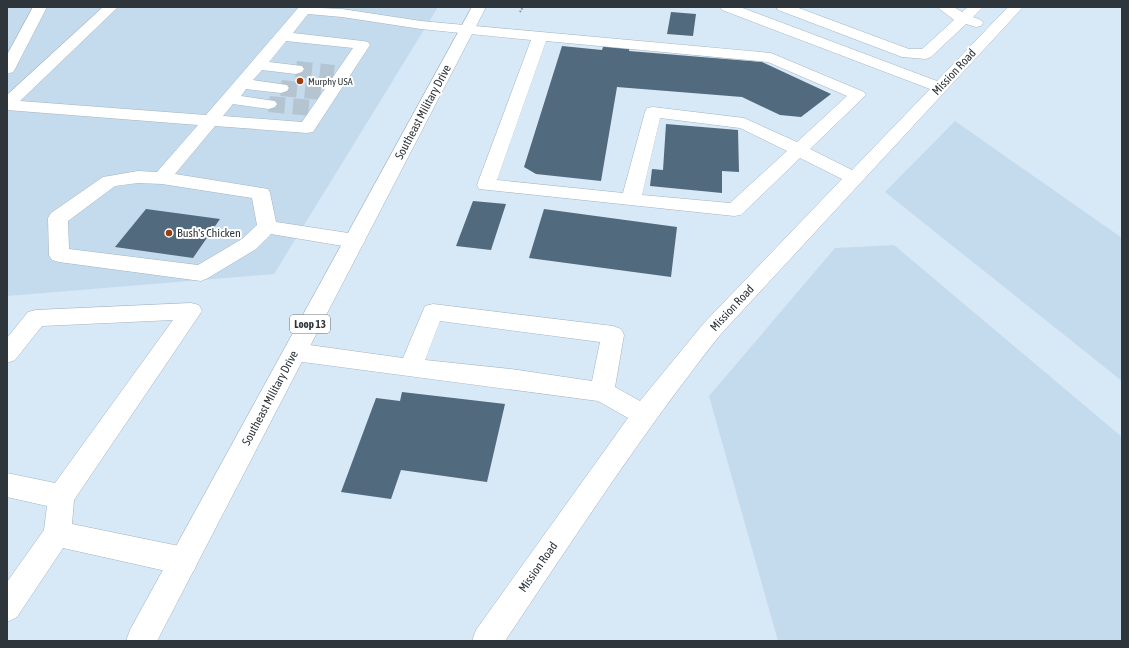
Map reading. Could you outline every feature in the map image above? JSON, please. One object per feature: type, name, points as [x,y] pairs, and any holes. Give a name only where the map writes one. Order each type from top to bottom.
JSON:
[{"type":"street","points":[[7,69],[40,7]]},
{"type":"street","points":[[7,104],[111,7]]},
{"type":"street","name":"Southeast Military Drive","points":[[141,641],[479,7]]},
{"type":"street","points":[[727,7],[940,87]]},
{"type":"street","points":[[782,7],[907,54],[926,54],[976,7]]},
{"type":"street","points":[[944,7],[963,19],[994,30]]},
{"type":"street","name":"Mission Road","points":[[487,641],[643,415],[712,329],[1016,7]]},
{"type":"street","points":[[162,178],[306,8],[342,12],[399,23],[466,30],[540,36],[771,58],[858,95],[734,210],[486,185],[540,36]]},
{"type":"street","points":[[835,11],[882,45]]},
{"type":"street","points":[[7,104],[307,128],[315,109],[325,93],[344,67],[363,45],[283,36]]},
{"type":"street","points":[[783,63],[815,40]]},
{"type":"street","points":[[258,65],[297,62],[269,52]]},
{"type":"street","points":[[242,84],[281,88]]},
{"type":"street","points":[[229,99],[269,104]]},
{"type":"street","points":[[631,200],[653,112],[744,123],[854,178]]},
{"type":"street","points":[[138,177],[162,178],[260,193],[267,227],[249,244],[201,273],[59,255],[58,218],[110,182],[138,177]]},
{"type":"street","points":[[267,227],[355,241]]},
{"type":"street","points":[[7,354],[36,318],[191,311],[61,497],[57,534],[7,607]]},
{"type":"street","points":[[410,368],[433,312],[613,335],[602,392]]},
{"type":"street","points":[[295,352],[602,392],[643,415]]},
{"type":"street","points":[[7,485],[61,497]]},
{"type":"street","points":[[57,534],[184,561]]},
{"type":"path","points":[[520,12],[523,7]]},
{"type":"shaded area","points":[[7,7],[438,7],[274,274],[7,296]]},
{"type":"shaded area","points":[[955,121],[1122,238],[1122,381],[885,192]]},
{"type":"shaded area","points":[[894,245],[1122,437],[1122,641],[778,641],[709,396],[835,248]]},
{"type":"building","points":[[671,12],[696,14],[693,36],[667,34]]},
{"type":"building","points":[[604,44],[630,46],[629,51],[762,62],[831,94],[801,117],[780,115],[742,97],[617,87],[601,181],[536,174],[524,167],[562,46],[602,50]]},
{"type":"building","points":[[666,124],[738,130],[739,172],[722,171],[722,193],[650,186],[652,169],[663,170]]},
{"type":"building","points":[[473,201],[506,204],[491,250],[456,246]]},
{"type":"building","name":"Bush's Chicken","points":[[146,209],[220,219],[193,258],[115,247]]},
{"type":"building","points":[[544,209],[677,227],[671,277],[529,258]]},
{"type":"building","points":[[402,392],[505,404],[487,482],[401,470],[391,499],[341,492],[376,398],[400,401]]},
{"type":"tunnel","points":[[296,69],[334,73]]},
{"type":"tunnel","points":[[281,88],[321,92]]},
{"type":"tunnel","points":[[269,104],[311,108]]},
{"type":"place","name":"Murphy USA","points":[[300,81]]},
{"type":"place","name":"Bush's Chicken","points":[[169,233]]}]
